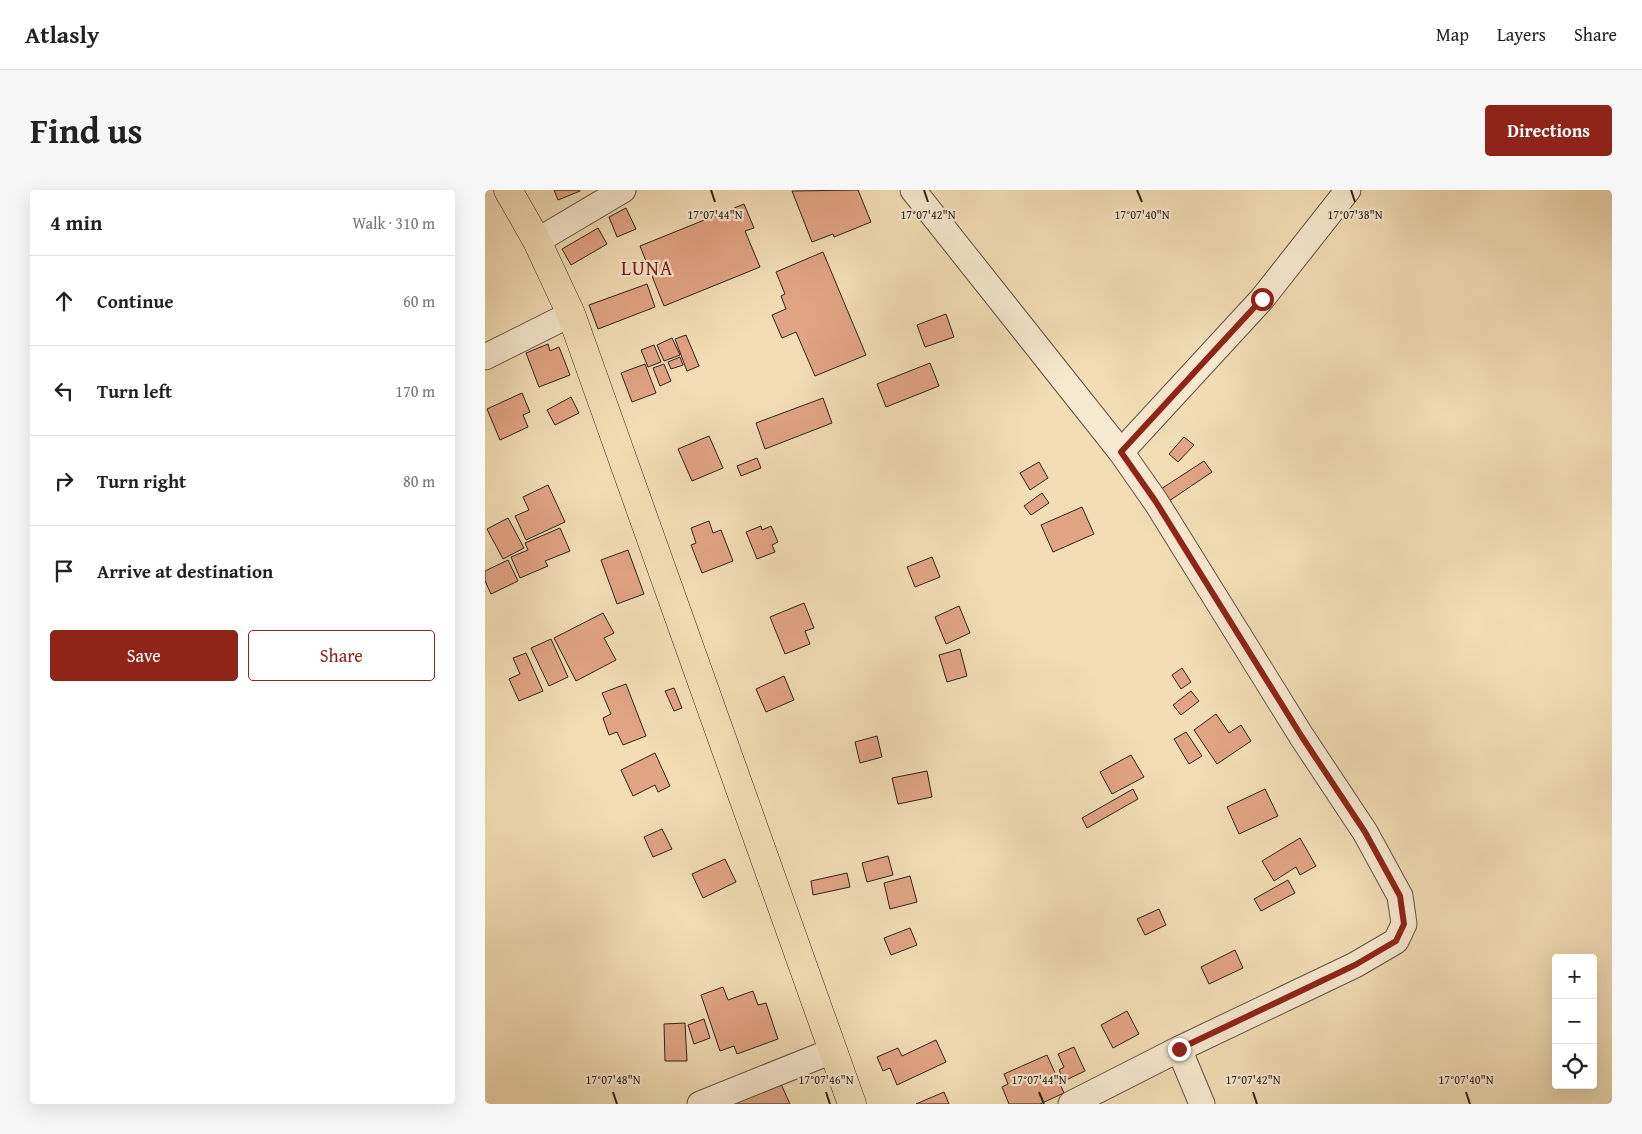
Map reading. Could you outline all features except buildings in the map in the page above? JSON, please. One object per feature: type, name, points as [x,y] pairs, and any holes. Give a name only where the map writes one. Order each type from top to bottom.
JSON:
[{"type":"main road","points":[[508,190],[537,241],[571,314],[852,1104]]},
{"type":"street","points":[[537,241],[623,190]]},
{"type":"street","points":[[913,190],[1121,452],[1156,502],[1302,737],[1365,832],[1400,896],[1404,924],[1396,941],[1355,965],[1179,1049],[1071,1104]]},
{"type":"street","points":[[1121,452],[1262,299],[1349,190]]},
{"type":"street","points":[[485,357],[571,314]]},
{"type":"street","points":[[1179,1049],[1202,1104]]},
{"type":"street","points":[[700,1104],[832,1051]]},
{"type":"district","name":"LUNA","points":[[647,267]]},
{"type":"route","points":[[1179,1049],[1355,965],[1396,941],[1404,924],[1400,896],[1365,832],[1302,737],[1156,502],[1121,452],[1262,299]]}]
